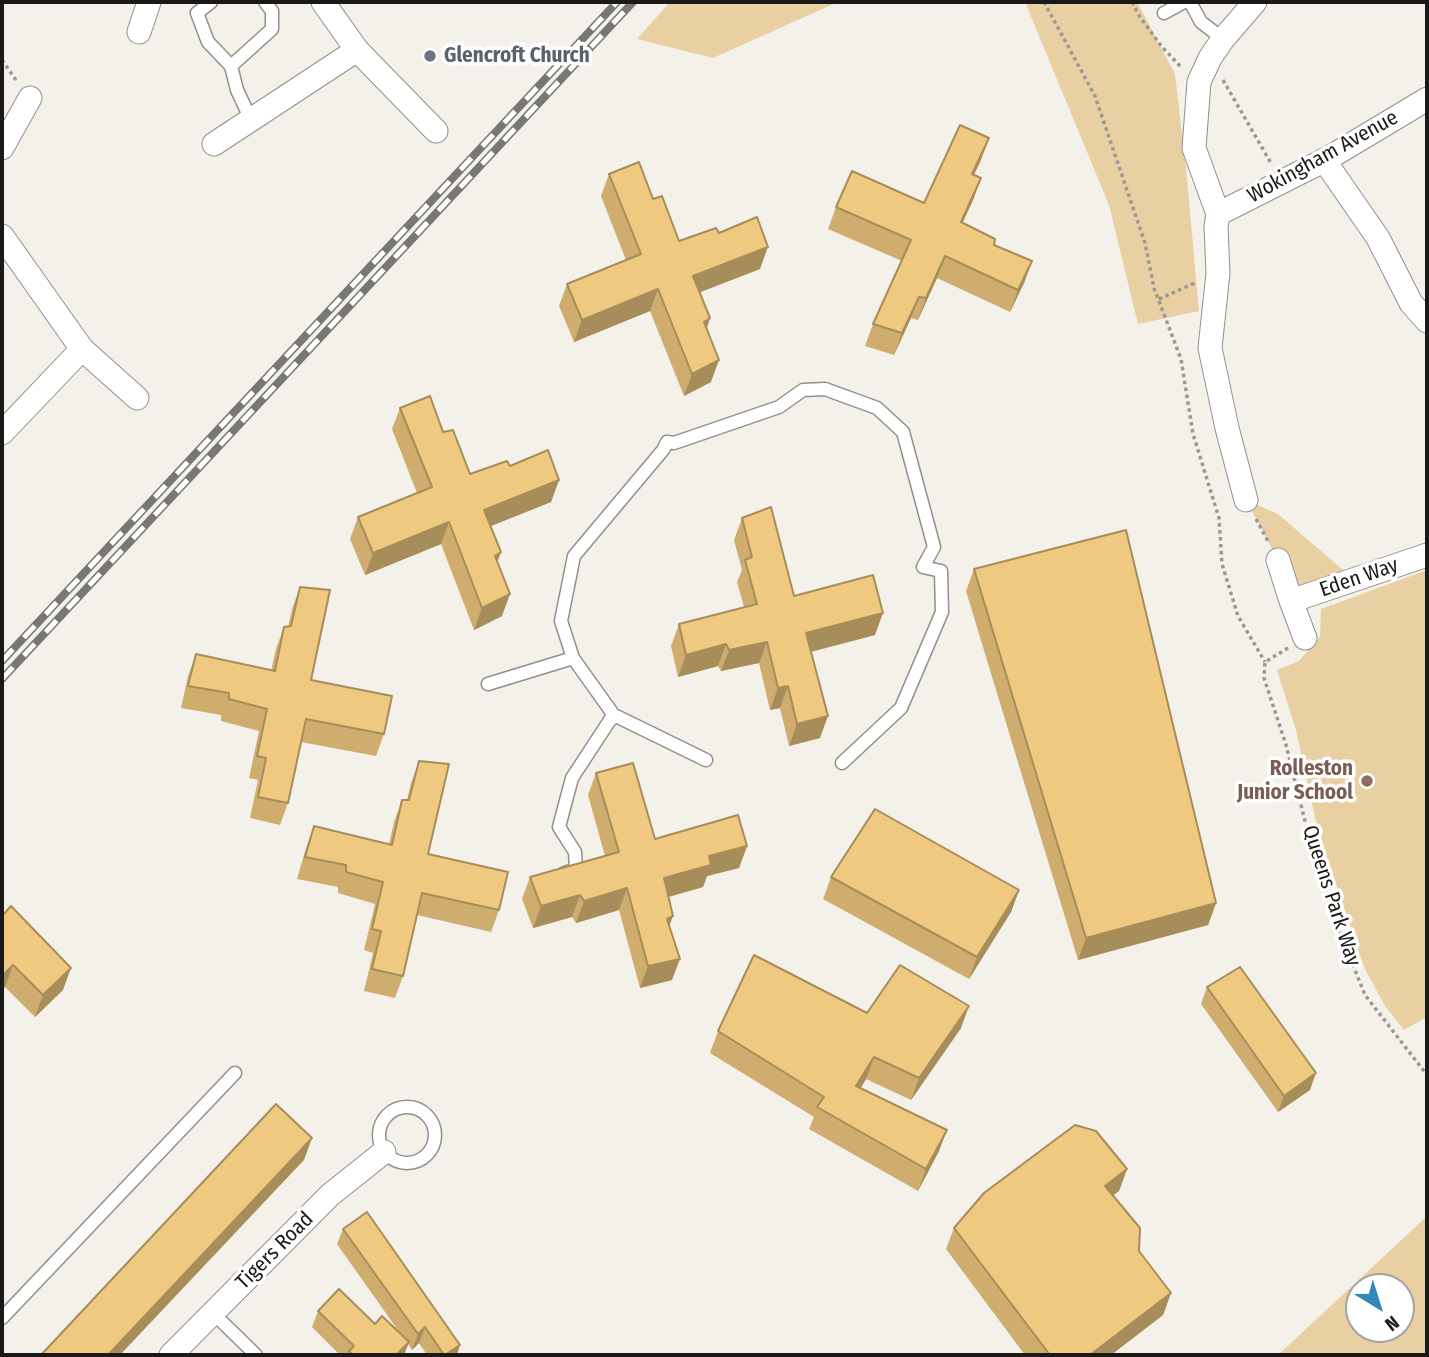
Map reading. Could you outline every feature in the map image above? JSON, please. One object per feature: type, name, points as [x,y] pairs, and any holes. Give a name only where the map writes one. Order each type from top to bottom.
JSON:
[{"type":"street","points":[[139,32],[149,2]]},
{"type":"street","points":[[323,2],[357,50],[436,131]]},
{"type":"street","points":[[1246,500],[1210,348],[1218,273],[1217,214],[1194,148],[1199,82],[1217,49],[1255,2]]},
{"type":"street","points":[[214,144],[357,50]]},
{"type":"street","points":[[2,148],[30,98]]},
{"type":"street","name":"Wokingham Avenue","points":[[1217,214],[1324,160],[1427,99]]},
{"type":"street","points":[[1324,160],[1378,238],[1411,303],[1427,321]]},
{"type":"street","points":[[2,236],[82,349],[137,398]]},
{"type":"street","points":[[2,433],[82,349]]},
{"type":"street","name":"Eden Way","points":[[1291,601],[1427,555]]},
{"type":"street","name":"Eden Way","points":[[1278,560],[1305,638]]},
{"type":"street","name":"Tigers Road","points":[[171,1355],[330,1195],[384,1152]]},
{"type":"lane","points":[[211,2],[197,13],[208,43],[232,66],[237,90],[251,120]]},
{"type":"lane","points":[[232,66],[272,29],[272,10],[265,2]]},
{"type":"lane","points":[[1164,13],[1184,2]]},
{"type":"lane","points":[[1190,2],[1217,49]]},
{"type":"lane","points":[[555,877],[576,869],[575,852],[559,827],[572,778],[613,714],[573,658],[561,621],[574,556],[667,442],[674,443],[779,407],[803,390],[825,388],[877,408],[904,432],[934,547],[923,567],[941,571],[942,612],[901,708],[842,764]]},
{"type":"lane","points":[[488,684],[573,658]]},
{"type":"lane","points":[[610,720],[616,716],[706,760]]},
{"type":"lane","points":[[2,1318],[235,1073]]},
{"type":"lane","points":[[403,1107],[413,1107],[429,1117],[436,1135],[430,1152],[424,1158],[407,1164],[398,1163],[384,1152],[379,1134],[386,1116],[403,1107]]},
{"type":"lane","points":[[213,1313],[256,1355]]},
{"type":"path","points":[[1044,2],[1095,96],[1145,243],[1154,288],[1181,359],[1193,435],[1219,518],[1222,564],[1238,616],[1265,662],[1305,638]]},
{"type":"path","points":[[1132,2],[1140,18],[1162,47],[1199,82]]},
{"type":"path","points":[[1217,49],[1282,181]]},
{"type":"path","points":[[2,60],[30,98]]},
{"type":"path","points":[[1158,299],[1218,273]]},
{"type":"path","points":[[1246,500],[1278,560]]},
{"type":"path","name":"Queens Park Way","points":[[1265,662],[1264,678],[1286,745],[1312,845],[1344,944],[1365,995],[1427,1075]]},
{"type":"shaded area","points":[[670,2],[838,2],[713,58],[637,39]]},
{"type":"shaded area","points":[[1025,2],[1137,2],[1175,74],[1199,311],[1138,324],[1109,205]]},
{"type":"shaded area","points":[[1246,500],[1278,514],[1349,575],[1291,601],[1278,560]]},
{"type":"shaded area","name":"Rolleston Junior School","points":[[1427,570],[1427,1017],[1404,1030],[1385,1006],[1364,967],[1318,831],[1296,730],[1277,670],[1299,661],[1320,637],[1321,609]]},
{"type":"shaded area","points":[[1425,1218],[1427,1355],[1278,1355],[1345,1293],[1345,1343],[1415,1343],[1415,1273],[1366,1273]]},
{"type":"building","points":[[960,125],[989,138],[972,174],[981,178],[961,222],[995,239],[994,245],[1032,261],[1018,290],[945,256],[926,298],[919,297],[902,333],[873,324],[911,240],[836,207],[852,171],[924,203]]},
{"type":"building","points":[[639,162],[653,199],[662,196],[679,241],[716,228],[719,233],[757,217],[768,247],[693,276],[710,318],[704,322],[719,360],[692,374],[658,289],[582,320],[567,284],[641,254],[609,174]]},
{"type":"building","points":[[430,396],[443,432],[453,430],[470,474],[507,461],[510,466],[548,450],[559,480],[484,510],[501,552],[495,556],[510,594],[482,608],[449,522],[373,553],[358,517],[432,487],[400,408]]},
{"type":"building","points":[[771,507],[794,596],[873,575],[883,613],[806,633],[828,716],[797,724],[788,686],[778,688],[767,642],[729,650],[726,644],[686,655],[679,624],[757,604],[745,560],[752,557],[742,518]]},
{"type":"building","points":[[1126,530],[1216,903],[1086,938],[974,569]]},
{"type":"building","points":[[300,587],[330,590],[311,680],[392,696],[384,734],[306,719],[288,803],[258,797],[266,758],[257,756],[267,709],[229,699],[229,693],[188,686],[196,654],[275,671],[284,627],[291,626]]},
{"type":"building","points":[[419,761],[449,764],[428,854],[508,872],[499,910],[422,893],[403,976],[372,969],[381,931],[372,929],[383,882],[346,872],[346,865],[305,857],[314,826],[392,845],[402,800],[409,800]]},
{"type":"building","points":[[633,763],[655,839],[738,815],[747,846],[709,856],[711,865],[664,878],[673,916],[667,919],[680,959],[648,966],[627,888],[584,901],[580,895],[541,906],[530,877],[619,852],[596,773]]},
{"type":"building","points":[[875,809],[1019,890],[977,957],[831,877]]},
{"type":"building","points":[[11,906],[71,968],[43,995],[13,965],[2,976],[2,916]]},
{"type":"building","points":[[754,955],[867,1013],[900,965],[969,1006],[919,1078],[874,1057],[856,1086],[947,1130],[926,1169],[817,1107],[824,1097],[718,1031]]},
{"type":"building","points":[[1240,967],[1316,1073],[1284,1096],[1207,987]]},
{"type":"building","points":[[276,1104],[312,1138],[108,1355],[41,1355]]},
{"type":"building","points":[[1075,1125],[1096,1131],[1127,1169],[1105,1186],[1140,1228],[1139,1251],[1171,1293],[1090,1355],[1050,1355],[954,1228],[984,1193]]},
{"type":"building","points":[[367,1212],[460,1345],[445,1355],[425,1327],[418,1334],[343,1229]]},
{"type":"building","points":[[339,1289],[375,1324],[382,1316],[409,1342],[396,1355],[353,1355],[349,1351],[354,1346],[318,1311]]},
{"type":"railway","points":[[2,661],[617,2]]},
{"type":"railway","points":[[2,679],[633,2]]},
{"type":"place","name":"Glencroft Church","points":[[430,56]]},
{"type":"place","name":"Rolleston Junior School","points":[[1367,781]]}]
